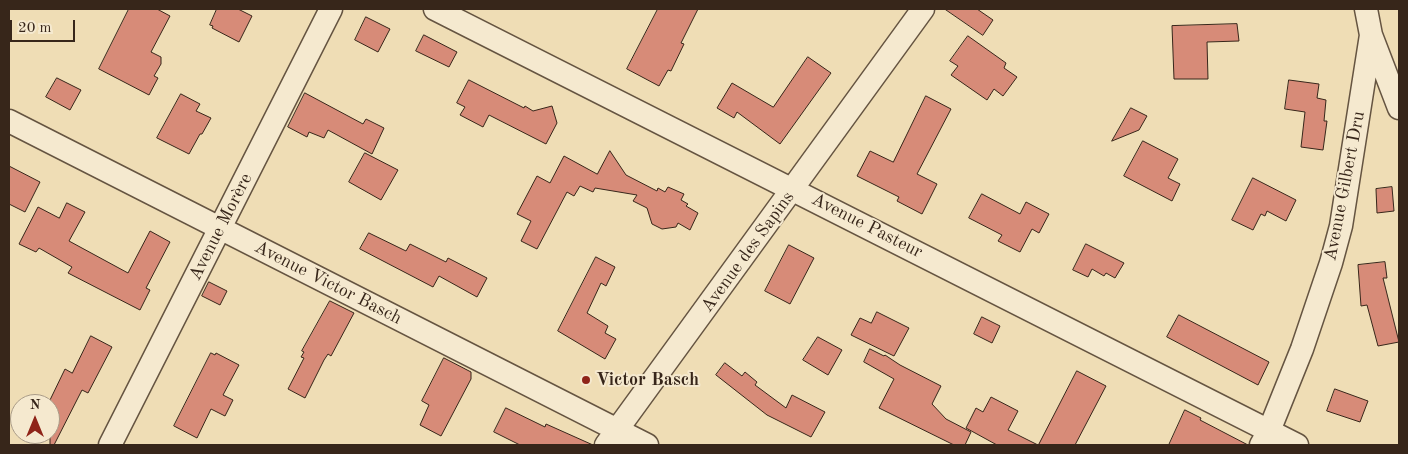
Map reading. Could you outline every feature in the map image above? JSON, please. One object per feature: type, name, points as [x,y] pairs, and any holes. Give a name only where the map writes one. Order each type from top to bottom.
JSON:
[{"type":"street","name":"Avenue Morère","points":[[110,445],[331,9]]},
{"type":"street","name":"Avenue Pasteur","points":[[436,9],[794,189],[1265,438],[1297,445]]},
{"type":"street","name":"Avenue des Sapins","points":[[612,438],[923,9]]},
{"type":"street","points":[[1366,9],[1371,36],[1399,108]]},
{"type":"street","name":"Avenue Gilbert Dru","points":[[1265,438],[1302,349],[1331,263],[1341,226],[1371,36]]},
{"type":"street","name":"Avenue Victor Basch","points":[[9,121],[220,228],[612,438],[647,445]]},
{"type":"building","points":[[129,9],[157,9],[170,16],[151,52],[161,57],[161,64],[154,76],[158,78],[149,95],[99,69]]},
{"type":"building","points":[[217,9],[238,9],[252,16],[239,42],[212,28],[213,26],[210,25]]},
{"type":"building","points":[[658,9],[698,9],[681,43],[684,44],[671,71],[668,70],[659,86],[627,69]]},
{"type":"building","points":[[945,9],[977,9],[993,20],[983,35]]},
{"type":"building","points":[[366,17],[390,29],[378,52],[355,40]]},
{"type":"building","points":[[1237,24],[1239,41],[1207,42],[1208,79],[1174,79],[1172,26]]},
{"type":"building","points":[[424,35],[457,52],[449,67],[416,51]]},
{"type":"building","points":[[968,36],[1006,63],[1004,68],[1017,77],[1003,96],[994,89],[987,100],[951,75],[958,66],[950,61]]},
{"type":"building","points":[[808,57],[831,73],[780,144],[737,112],[734,118],[717,108],[732,83],[773,107]]},
{"type":"building","points":[[57,78],[81,90],[70,110],[46,97]]},
{"type":"building","points":[[469,80],[533,111],[552,106],[557,123],[546,144],[489,115],[483,127],[460,115],[465,107],[457,103]]},
{"type":"building","points":[[1289,80],[1319,84],[1317,98],[1326,100],[1324,121],[1327,121],[1323,150],[1301,147],[1305,112],[1285,109]]},
{"type":"building","points":[[305,93],[363,124],[366,119],[384,128],[372,154],[328,130],[324,138],[309,132],[307,137],[288,127]]},
{"type":"building","points":[[181,94],[200,104],[196,111],[211,118],[189,154],[157,138]]},
{"type":"building","points":[[926,96],[951,109],[917,174],[937,184],[922,214],[897,201],[899,197],[857,176],[870,151],[893,162]]},
{"type":"building","points":[[1131,108],[1147,116],[1139,130],[1112,141]]},
{"type":"building","points":[[1143,141],[1178,159],[1168,178],[1180,184],[1172,201],[1124,176]]},
{"type":"building","points":[[610,151],[626,175],[657,191],[658,188],[665,192],[668,187],[684,194],[681,200],[688,204],[686,206],[698,213],[690,230],[678,223],[676,227],[662,229],[652,224],[647,208],[633,201],[637,195],[595,188],[593,192],[580,186],[574,196],[567,192],[537,249],[521,241],[531,221],[517,214],[537,176],[550,183],[564,156],[597,174]]},
{"type":"building","points":[[365,153],[398,170],[381,200],[349,182]]},
{"type":"building","points":[[9,166],[40,182],[25,212],[9,204]]},
{"type":"building","points":[[1253,178],[1296,200],[1286,221],[1267,211],[1265,216],[1261,214],[1253,230],[1232,220]]},
{"type":"building","points":[[1392,187],[1394,211],[1377,213],[1376,189]]},
{"type":"building","points":[[982,194],[1020,214],[1026,202],[1049,214],[1039,233],[1032,229],[1020,252],[998,241],[1002,235],[969,218]]},
{"type":"building","points":[[67,203],[85,212],[69,241],[128,273],[150,231],[170,242],[146,288],[150,290],[140,310],[68,273],[72,267],[39,248],[36,252],[19,244],[38,207],[59,218]]},
{"type":"building","points":[[369,233],[406,251],[410,244],[446,262],[448,258],[487,278],[477,297],[439,276],[433,287],[360,249]]},
{"type":"building","points":[[1086,244],[1124,263],[1115,278],[1106,273],[1104,276],[1092,269],[1088,277],[1073,270]]},
{"type":"building","points":[[789,245],[814,258],[790,304],[765,291]]},
{"type":"building","points":[[596,257],[615,267],[606,286],[601,283],[587,313],[608,326],[605,333],[616,339],[605,359],[558,331]]},
{"type":"building","points":[[1385,262],[1387,278],[1383,278],[1399,342],[1378,346],[1367,305],[1361,306],[1358,265]]},
{"type":"building","points":[[209,282],[227,291],[220,305],[202,296]]},
{"type":"building","points":[[330,301],[354,313],[331,356],[328,354],[324,360],[305,398],[288,389],[304,358],[301,357],[304,352],[302,351]]},
{"type":"building","points":[[877,312],[909,328],[894,356],[851,335],[860,318],[871,323]]},
{"type":"building","points":[[1179,315],[1269,362],[1258,385],[1167,337]]},
{"type":"building","points":[[982,317],[1000,326],[992,343],[974,334]]},
{"type":"building","points":[[91,336],[112,347],[88,393],[82,390],[60,433],[60,394],[53,394],[65,369],[72,373]]},
{"type":"building","points":[[818,337],[842,350],[828,375],[803,360]]},
{"type":"building","points":[[870,349],[885,355],[941,386],[932,404],[946,419],[971,432],[965,445],[954,445],[879,408],[894,379],[864,362]]},
{"type":"building","points":[[211,353],[215,355],[216,353],[239,365],[223,395],[233,400],[225,416],[211,409],[197,438],[174,426]]},
{"type":"building","points":[[444,358],[471,372],[471,379],[441,436],[420,425],[429,405],[422,401]]},
{"type":"building","points":[[725,363],[742,376],[745,372],[757,382],[755,385],[786,408],[792,395],[825,412],[811,437],[767,415],[716,375]]},
{"type":"building","points":[[1077,371],[1106,386],[1075,445],[1038,445]]},
{"type":"building","points":[[1335,389],[1368,401],[1360,422],[1327,411]]},
{"type":"building","points":[[991,397],[1018,411],[1008,430],[1038,445],[997,445],[966,428],[976,408],[983,412]]},
{"type":"building","points":[[506,408],[545,427],[546,424],[593,445],[520,445],[494,432]]},
{"type":"building","points":[[1185,410],[1201,418],[1200,420],[1248,445],[1169,445]]},
{"type":"place","name":"Victor Basch","points":[[586,380]]}]
